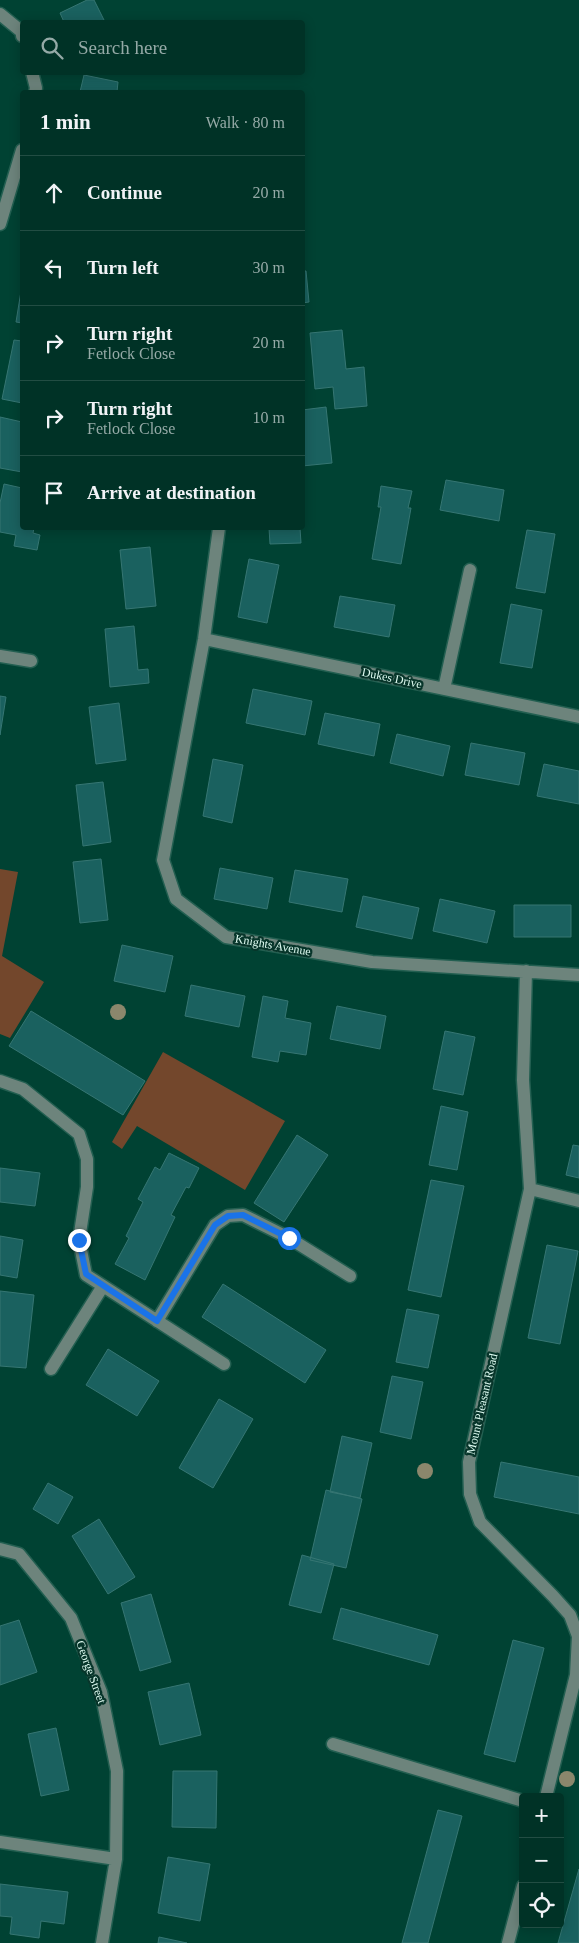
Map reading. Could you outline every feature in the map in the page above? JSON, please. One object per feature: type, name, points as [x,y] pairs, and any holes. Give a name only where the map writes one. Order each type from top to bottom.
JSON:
[{"type":"street","points":[[0,14],[20,30]]},
{"type":"street","points":[[33,75],[36,90]]},
{"type":"street","points":[[0,224],[20,157]]},
{"type":"street","name":"Knights Avenue","points":[[219,530],[204,639],[162,860],[176,899],[226,937],[372,962],[579,975]]},
{"type":"street","points":[[444,690],[470,570]]},
{"type":"street","name":"Dukes Drive","points":[[204,639],[579,717]]},
{"type":"street","points":[[0,656],[31,661]]},
{"type":"street","name":"Mount Pleasant Road","points":[[526,971],[523,1080],[530,1189],[468,1462],[470,1494],[480,1522],[554,1596],[570,1616],[578,1636],[576,1689],[547,1793]]},
{"type":"street","points":[[0,1081],[23,1090],[79,1134],[87,1159],[87,1187],[79,1240],[86,1274],[224,1364]]},
{"type":"street","points":[[530,1189],[579,1200]]},
{"type":"street","points":[[157,1321],[215,1225],[228,1216],[243,1215],[289,1238],[350,1276]]},
{"type":"street","points":[[51,1369],[103,1286]]},
{"type":"street","name":"George Street","points":[[0,1549],[19,1554],[71,1618],[101,1692],[117,1771],[116,1859],[102,1943]]},
{"type":"street","points":[[333,1744],[519,1800]]},
{"type":"street","points":[[0,1842],[116,1859]]},
{"type":"street","points":[[508,1943],[519,1901]]},
{"type":"shaded area","points":[[0,869],[18,872],[2,956],[44,982],[10,1038],[0,1034]]},
{"type":"shaded area","points":[[163,1052],[285,1121],[245,1190],[137,1126],[122,1149],[112,1142]]},
{"type":"building","points":[[87,0],[94,0],[104,20],[63,20],[60,13]]},
{"type":"building","points":[[84,75],[118,82],[117,90],[80,90]]},
{"type":"building","points":[[305,271],[306,271],[309,302],[305,303]]},
{"type":"building","points":[[20,297],[20,323],[16,322]]},
{"type":"building","points":[[342,330],[346,369],[364,367],[367,406],[335,409],[333,387],[315,389],[310,333]]},
{"type":"building","points":[[14,340],[20,341],[20,403],[2,399]]},
{"type":"building","points":[[326,407],[332,463],[305,466],[305,410]]},
{"type":"building","points":[[0,417],[20,422],[20,472],[0,468]]},
{"type":"building","points":[[446,480],[504,490],[499,521],[440,510]]},
{"type":"building","points":[[4,484],[20,488],[20,530],[34,530],[33,533],[40,535],[37,550],[14,546],[16,535],[0,532],[0,503]]},
{"type":"building","points":[[381,486],[412,491],[408,508],[411,508],[401,564],[372,559],[381,507],[378,507]]},
{"type":"building","points":[[269,530],[300,530],[301,543],[270,544]]},
{"type":"building","points":[[527,530],[555,534],[545,593],[516,588]]},
{"type":"building","points":[[150,547],[156,606],[126,609],[120,550]]},
{"type":"building","points":[[249,559],[279,565],[267,623],[238,617]]},
{"type":"building","points":[[340,596],[395,605],[389,637],[334,627]]},
{"type":"building","points":[[511,604],[542,610],[532,668],[500,663]]},
{"type":"building","points":[[134,626],[138,670],[148,669],[149,683],[110,687],[105,629]]},
{"type":"building","points":[[253,689],[312,701],[305,735],[246,723]]},
{"type":"building","points":[[0,696],[6,697],[0,735]]},
{"type":"building","points":[[119,703],[126,760],[96,764],[89,707]]},
{"type":"building","points":[[325,713],[380,724],[374,756],[318,744]]},
{"type":"building","points":[[397,734],[450,746],[443,776],[390,763]]},
{"type":"building","points":[[471,743],[525,753],[519,785],[465,775]]},
{"type":"building","points":[[213,759],[243,765],[232,823],[203,816]]},
{"type":"building","points":[[544,764],[579,771],[579,804],[537,796]]},
{"type":"building","points":[[103,782],[111,842],[83,846],[76,785]]},
{"type":"building","points":[[101,859],[108,920],[80,923],[73,862]]},
{"type":"building","points":[[220,868],[273,878],[267,909],[214,899]]},
{"type":"building","points":[[295,870],[348,879],[342,912],[289,902]]},
{"type":"building","points":[[363,896],[419,908],[412,939],[356,927]]},
{"type":"building","points":[[440,899],[495,911],[487,943],[433,931]]},
{"type":"building","points":[[514,905],[571,905],[571,937],[514,937]]},
{"type":"building","points":[[122,945],[173,956],[165,992],[114,981]]},
{"type":"building","points":[[191,985],[245,996],[239,1027],[185,1016]]},
{"type":"building","points":[[263,996],[288,1001],[285,1018],[311,1023],[306,1055],[280,1051],[278,1062],[252,1057]]},
{"type":"building","points":[[337,1006],[386,1016],[380,1049],[330,1039]]},
{"type":"building","points":[[31,1011],[145,1081],[123,1115],[9,1046]]},
{"type":"building","points":[[445,1031],[475,1037],[463,1095],[433,1089]]},
{"type":"building","points":[[441,1106],[468,1112],[457,1170],[429,1165]]},
{"type":"building","points":[[297,1135],[328,1155],[284,1222],[254,1203]]},
{"type":"building","points":[[573,1145],[579,1146],[579,1178],[566,1175]]},
{"type":"building","points":[[169,1153],[199,1168],[189,1188],[186,1187],[171,1215],[175,1217],[145,1280],[115,1264],[129,1238],[126,1236],[143,1202],[138,1199],[155,1167],[160,1170]]},
{"type":"building","points":[[0,1168],[40,1173],[35,1206],[0,1202]]},
{"type":"building","points":[[431,1180],[464,1186],[441,1297],[408,1290]]},
{"type":"building","points":[[0,1236],[23,1240],[17,1278],[0,1275]]},
{"type":"building","points":[[547,1245],[578,1251],[560,1344],[528,1338]]},
{"type":"building","points":[[223,1284],[326,1350],[305,1383],[202,1317]]},
{"type":"building","points":[[0,1291],[34,1295],[26,1368],[0,1366]]},
{"type":"building","points":[[407,1309],[439,1315],[428,1368],[396,1362]]},
{"type":"building","points":[[108,1349],[159,1381],[137,1416],[86,1385]]},
{"type":"building","points":[[392,1376],[423,1382],[411,1439],[380,1432]]},
{"type":"building","points":[[219,1399],[253,1419],[213,1488],[179,1468]]},
{"type":"building","points":[[342,1436],[372,1443],[360,1498],[330,1492]]},
{"type":"building","points":[[501,1462],[579,1477],[579,1514],[494,1497]]},
{"type":"building","points":[[48,1483],[73,1497],[58,1524],[33,1509]]},
{"type":"building","points":[[326,1490],[362,1499],[346,1568],[310,1560]]},
{"type":"building","points":[[99,1519],[135,1577],[108,1594],[72,1536]]},
{"type":"building","points":[[302,1555],[334,1564],[321,1613],[289,1605]]},
{"type":"building","points":[[151,1594],[171,1662],[140,1671],[121,1603]]},
{"type":"building","points":[[341,1608],[438,1635],[429,1665],[333,1639]]},
{"type":"building","points":[[19,1620],[37,1672],[0,1685],[0,1626]]},
{"type":"building","points":[[513,1640],[544,1648],[515,1762],[484,1754]]},
{"type":"building","points":[[189,1683],[201,1735],[160,1745],[148,1692]]},
{"type":"building","points":[[56,1728],[69,1790],[41,1796],[28,1734]]},
{"type":"building","points":[[173,1771],[217,1771],[216,1828],[172,1827]]},
{"type":"building","points":[[438,1810],[462,1816],[428,1943],[402,1943]]},
{"type":"building","points":[[168,1857],[210,1864],[200,1921],[158,1913]]},
{"type":"building","points":[[579,1869],[579,1943],[558,1943],[562,1928],[564,1928],[564,1922]]},
{"type":"building","points":[[0,1884],[68,1892],[64,1924],[41,1921],[39,1938],[10,1934],[12,1917],[0,1916]]},
{"type":"building","points":[[159,1937],[187,1943],[158,1943]]},
{"type":"route","points":[[79,1240],[86,1274],[157,1321],[215,1225],[228,1216],[243,1215],[289,1238]]}]
